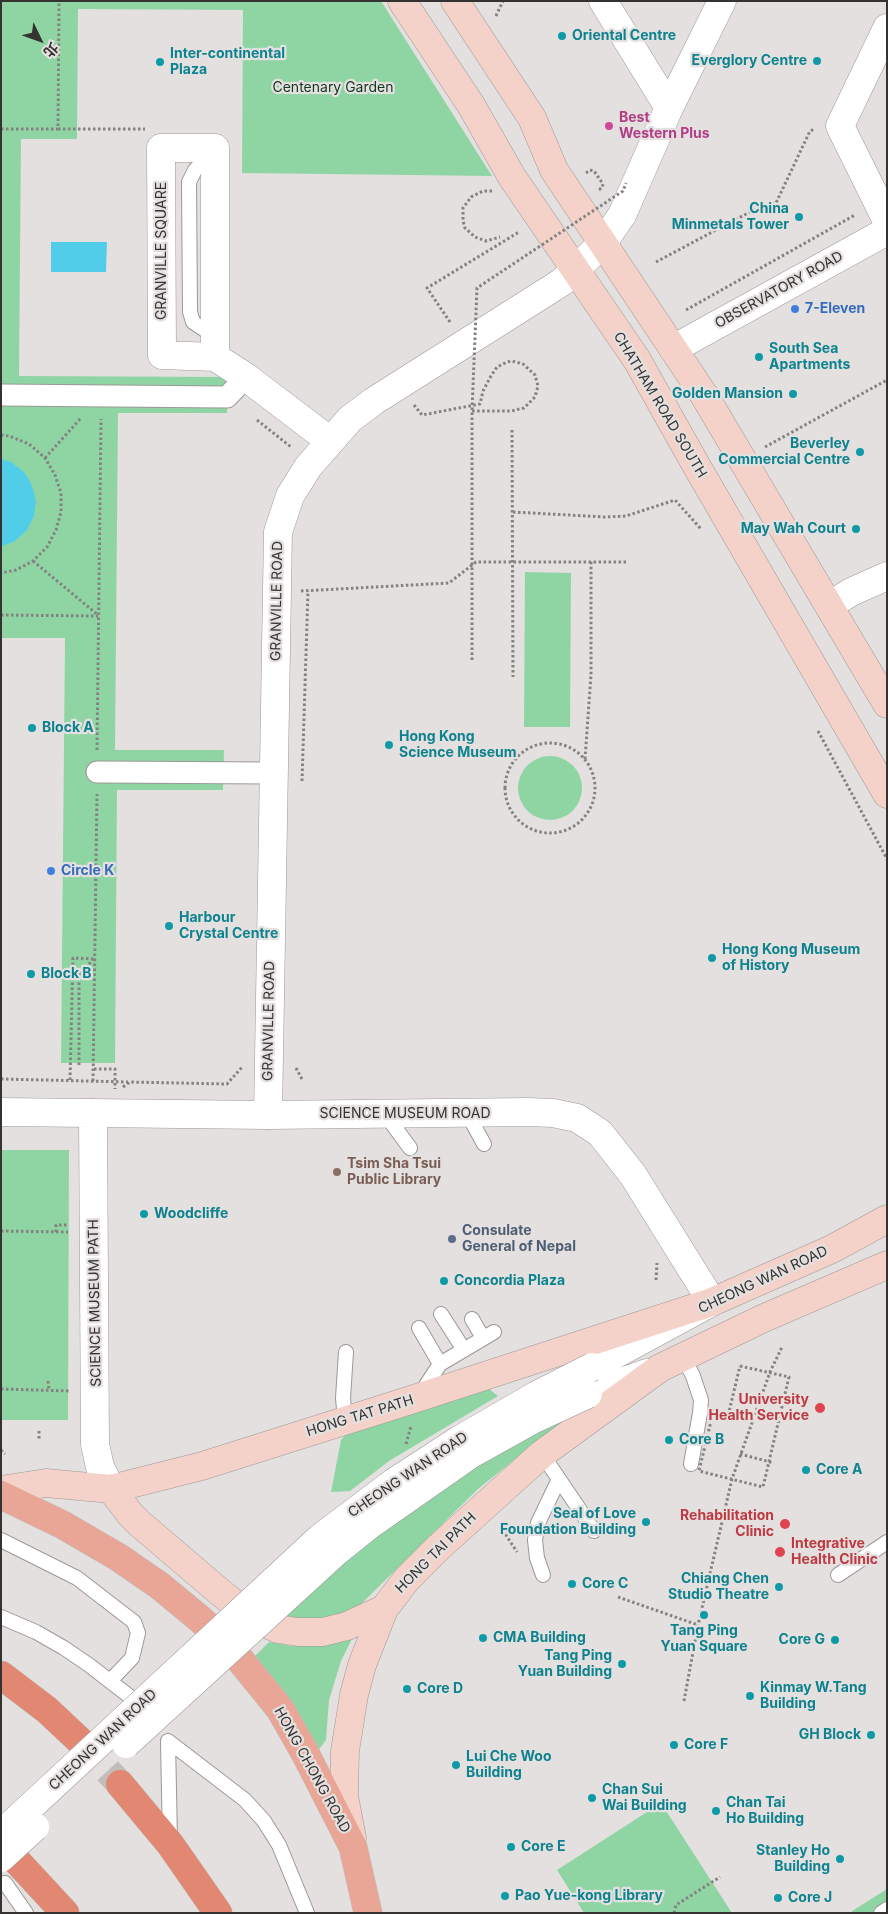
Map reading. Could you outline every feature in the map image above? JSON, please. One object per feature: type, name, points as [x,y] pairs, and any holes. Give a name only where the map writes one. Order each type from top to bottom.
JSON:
[{"type":"highway","points":[[1,1675],[47,1710],[80,1740]]},
{"type":"highway","points":[[120,1784],[170,1844],[218,1913]]},
{"type":"highway","points":[[7,1867],[65,1913]]},
{"type":"main road","name":"CHATHAM ROAD SOUTH","points":[[402,1],[470,105],[512,177],[637,360],[887,794]]},
{"type":"main road","points":[[455,1],[532,118],[554,170],[704,395],[887,704]]},
{"type":"main road","name":"CHEONG WAN ROAD","points":[[712,1302],[832,1249],[887,1219]]},
{"type":"main road","name":"CHEONG WAN ROAD","points":[[672,1362],[764,1318],[887,1265]]},
{"type":"main road","name":"HONG TAT PATH","points":[[1,1490],[46,1483],[111,1489],[202,1466],[712,1302]]},
{"type":"main road","name":"HONG TAI PATH","points":[[353,1847],[344,1796],[345,1752],[348,1728],[354,1694],[362,1665],[384,1609],[407,1579],[439,1547],[542,1454],[672,1362]]},
{"type":"main road","points":[[111,1489],[139,1523],[245,1612],[265,1623],[298,1632],[323,1632],[347,1626],[384,1609]]},
{"type":"main road","name":"HONG CHONG ROAD","points":[[1,1495],[63,1525],[118,1557],[160,1586],[228,1645],[280,1709],[305,1753],[353,1847],[368,1913]]},
{"type":"street","points":[[603,1],[669,108]]},
{"type":"street","name":"GRANVILLE ROAD","points":[[268,1114],[278,532],[287,503],[298,482],[350,419],[562,282],[602,244],[622,215],[669,108],[722,1]]},
{"type":"street","points":[[887,28],[840,126],[887,221]]},
{"type":"street","name":"GRANVILLE SQUARE","points":[[214,347],[162,354],[161,148],[215,148],[214,347],[246,377],[330,441]]},
{"type":"street","name":"OBSERVATORY ROAD","points":[[672,349],[887,231]]},
{"type":"street","points":[[1,395],[227,396],[246,377]]},
{"type":"street","points":[[829,606],[851,592],[887,576]]},
{"type":"street","points":[[97,772],[273,773]]},
{"type":"street","name":"SCIENCE MUSEUM ROAD","points":[[1,1112],[268,1114],[553,1113],[577,1118],[600,1133],[633,1175],[712,1302]]},
{"type":"street","name":"SCIENCE MUSEUM PATH","points":[[93,1113],[95,1444],[100,1466],[111,1489]]},
{"type":"street","name":"CHEONG WAN ROAD","points":[[1,1834],[320,1538],[393,1483],[459,1440],[537,1395],[592,1368],[712,1302]]},
{"type":"street","name":"CHEONG WAN ROAD","points":[[7,1867],[337,1551],[368,1526],[471,1454],[534,1419],[588,1394],[672,1362]]},
{"type":"lane","points":[[467,1113],[484,1144]]},
{"type":"lane","points":[[386,1114],[410,1148]]},
{"type":"lane","points":[[441,1314],[464,1350]]},
{"type":"lane","points":[[417,1398],[440,1364],[489,1335],[472,1319]]},
{"type":"lane","points":[[419,1328],[440,1364]]},
{"type":"lane","points":[[345,1420],[343,1398],[346,1352]]},
{"type":"lane","points":[[672,1362],[693,1376],[700,1400],[700,1412],[691,1464]]},
{"type":"lane","points":[[542,1454],[594,1531]]},
{"type":"lane","points":[[544,1575],[537,1558],[535,1540],[538,1522],[559,1479]]},
{"type":"lane","points":[[1,1540],[77,1578],[134,1622],[138,1633],[132,1658],[110,1681]]},
{"type":"lane","points":[[838,1575],[887,1542]]},
{"type":"lane","points":[[1,1617],[36,1632],[82,1661],[129,1696]]},
{"type":"lane","points":[[170,1844],[168,1742],[246,1800],[264,1821],[279,1845],[308,1913]]},
{"type":"lane","points":[[7,1867],[26,1913]]},
{"type":"lane","points":[[881,1913],[887,1909]]},
{"type":"path","points":[[58,129],[59,1]]},
{"type":"path","points":[[495,18],[503,1]]},
{"type":"path","points":[[656,262],[763,204],[776,203],[810,131],[817,128]]},
{"type":"path","points":[[1,129],[149,129]]},
{"type":"path","points":[[594,187],[597,190],[603,186],[595,172]]},
{"type":"path","points":[[472,660],[472,411],[477,288],[623,191],[626,183]]},
{"type":"path","points":[[494,191],[483,190],[470,197],[463,208],[463,221],[465,228],[475,238],[486,241],[500,237]]},
{"type":"path","points":[[686,310],[859,213]]},
{"type":"path","points":[[453,326],[427,288],[524,229]]},
{"type":"path","points":[[532,242],[536,248]]},
{"type":"path","points":[[400,385],[422,415],[480,404],[483,391],[491,376],[502,364],[512,362],[524,364],[535,375],[537,392],[532,402],[524,408],[511,411],[472,411]]},
{"type":"path","points":[[765,447],[887,380]]},
{"type":"path","points":[[45,458],[101,396]]},
{"type":"path","points":[[93,1081],[101,396]]},
{"type":"path","points":[[227,396],[297,453]]},
{"type":"path","points":[[512,430],[513,677]]},
{"type":"path","points":[[1,435],[9,436],[28,444],[45,458],[55,475],[61,493],[61,512],[56,530],[46,547],[33,561],[16,570],[1,573]]},
{"type":"path","points":[[513,512],[605,517],[626,516],[675,500]]},
{"type":"path","points":[[33,561],[98,616]]},
{"type":"path","points":[[585,759],[574,750],[560,744],[545,743],[531,747],[519,755],[510,766],[505,779],[505,793],[514,817],[532,830],[555,834],[566,831],[576,825],[588,812],[595,795],[595,782],[592,770],[585,759],[591,675],[591,561]]},
{"type":"path","points":[[278,591],[319,591],[449,583],[476,562],[626,562]]},
{"type":"path","points":[[1,615],[98,616]]},
{"type":"path","points":[[70,1080],[73,958],[95,959]]},
{"type":"path","points":[[79,1065],[80,974],[95,959]]},
{"type":"path","points":[[1,1078],[227,1084],[246,1062]]},
{"type":"path","points":[[94,1069],[115,1069],[115,1092],[133,1082]]},
{"type":"path","points":[[56,1232],[56,1225],[62,1225]]},
{"type":"path","points":[[1,1231],[69,1232]]},
{"type":"path","points":[[684,1701],[715,1546],[732,1479],[770,1372],[782,1347]]},
{"type":"path","points":[[740,1366],[789,1377],[769,1461],[763,1487],[699,1471],[712,1417],[727,1420],[740,1366]]},
{"type":"path","points":[[48,1381],[49,1390]]},
{"type":"path","points":[[1,1389],[68,1391]]},
{"type":"path","points":[[39,1431],[39,1439]]},
{"type":"path","points":[[1,1450],[5,1454]]},
{"type":"path","points":[[740,1454],[774,1463]]},
{"type":"path","points":[[497,1522],[518,1554]]},
{"type":"path","points":[[618,1597],[698,1625]]},
{"type":"path","points":[[674,1913],[676,1905],[720,1877]]},
{"type":"green space","name":"Centenary Garden","points":[[1,1],[381,1],[492,176],[242,173],[243,10],[78,9],[77,139],[21,139],[19,376],[227,377],[227,413],[118,413],[115,750],[224,750],[223,790],[117,790],[115,1063],[61,1063],[65,638],[1,638]]},
{"type":"green space","points":[[525,572],[571,573],[570,727],[524,727]]},
{"type":"green space","points":[[550,756],[562,758],[573,765],[580,776],[582,788],[580,800],[573,811],[562,818],[550,820],[538,818],[527,811],[520,800],[518,788],[520,776],[527,765],[538,758]]},
{"type":"green space","points":[[1,1150],[69,1150],[68,1420],[1,1420]]},
{"type":"green space","points":[[489,1389],[498,1396],[389,1461],[350,1491],[331,1492],[341,1440],[349,1431]]},
{"type":"green space","points":[[576,1410],[478,1489],[355,1610],[291,1625],[281,1617],[312,1589],[453,1474]]},
{"type":"green space","points":[[352,1639],[341,1661],[329,1700],[326,1740],[317,1752],[251,1660],[269,1642],[292,1646],[319,1645]]},
{"type":"green space","points":[[661,1803],[732,1913],[584,1913],[557,1870]]},
{"type":"green space","points":[[887,1889],[887,1913],[853,1913],[852,1911]]},
{"type":"water","points":[[51,242],[107,242],[106,272],[51,272]]},
{"type":"water","points":[[1,459],[11,462],[24,472],[32,485],[36,501],[34,516],[27,530],[15,541],[1,547]]},
{"type":"tunnel","points":[[79,1740],[120,1784]]},
{"type":"place","name":"Oriental Centre","points":[[562,36]]},
{"type":"place","name":"Everglory Centre","points":[[817,61]]},
{"type":"place","name":"Inter-continental Plaza","points":[[160,62]]},
{"type":"place","name":"Best Western Plus","points":[[609,126]]},
{"type":"place","name":"China Minmetals Tower","points":[[799,217]]},
{"type":"place","name":"7-Eleven","points":[[795,309]]},
{"type":"place","name":"South Sea Apartments","points":[[759,357]]},
{"type":"place","name":"Golden Mansion","points":[[793,394]]},
{"type":"place","name":"Beverley Commercial Centre","points":[[860,452]]},
{"type":"place","name":"May Wah Court","points":[[856,529]]},
{"type":"place","name":"Block A","points":[[32,728]]},
{"type":"place","name":"Hong Kong Science Museum","points":[[389,745]]},
{"type":"place","name":"Circle K","points":[[51,871]]},
{"type":"place","name":"Harbour Crystal Centre","points":[[169,926]]},
{"type":"place","name":"Hong Kong Museum of History","points":[[712,958]]},
{"type":"place","name":"Block B","points":[[31,974]]},
{"type":"place","name":"Tsim Sha Tsui Public Library","points":[[337,1172]]},
{"type":"place","name":"Woodcliffe","points":[[144,1214]]},
{"type":"place","name":"Consulate General of Nepal","points":[[452,1239]]},
{"type":"place","name":"Concordia Plaza","points":[[444,1281]]},
{"type":"place","name":"University Health Service","points":[[820,1408]]},
{"type":"place","name":"Core B","points":[[669,1440]]},
{"type":"place","name":"Core A","points":[[806,1470]]},
{"type":"place","name":"Seal of Love Foundation Building","points":[[646,1522]]},
{"type":"place","name":"Rehabilitation Clinic","points":[[785,1524]]},
{"type":"place","name":"Integrative Health Clinic","points":[[780,1552]]},
{"type":"place","name":"Core C","points":[[572,1584]]},
{"type":"place","name":"Chiang Chen Studio Theatre","points":[[779,1587]]},
{"type":"place","name":"Tang Ping Yuan Square","points":[[704,1615]]},
{"type":"place","name":"CMA Building","points":[[483,1638]]},
{"type":"place","name":"Core G","points":[[835,1640]]},
{"type":"place","name":"Tang Ping Yuan Building","points":[[622,1664]]},
{"type":"place","name":"Core D","points":[[407,1689]]},
{"type":"place","name":"Kinmay W.Tang Building","points":[[750,1696]]},
{"type":"place","name":"GH Block","points":[[871,1735]]},
{"type":"place","name":"Core F","points":[[674,1745]]},
{"type":"place","name":"Lui Che Woo Building","points":[[456,1765]]},
{"type":"place","name":"Chan Sui Wai Building","points":[[592,1798]]},
{"type":"place","name":"Chan Tai Ho Building","points":[[716,1811]]},
{"type":"place","name":"Core E","points":[[511,1847]]},
{"type":"place","name":"Stanley Ho Building","points":[[840,1859]]},
{"type":"place","name":"Pao Yue-kong Library","points":[[505,1896]]},
{"type":"place","name":"Core J","points":[[778,1898]]}]
